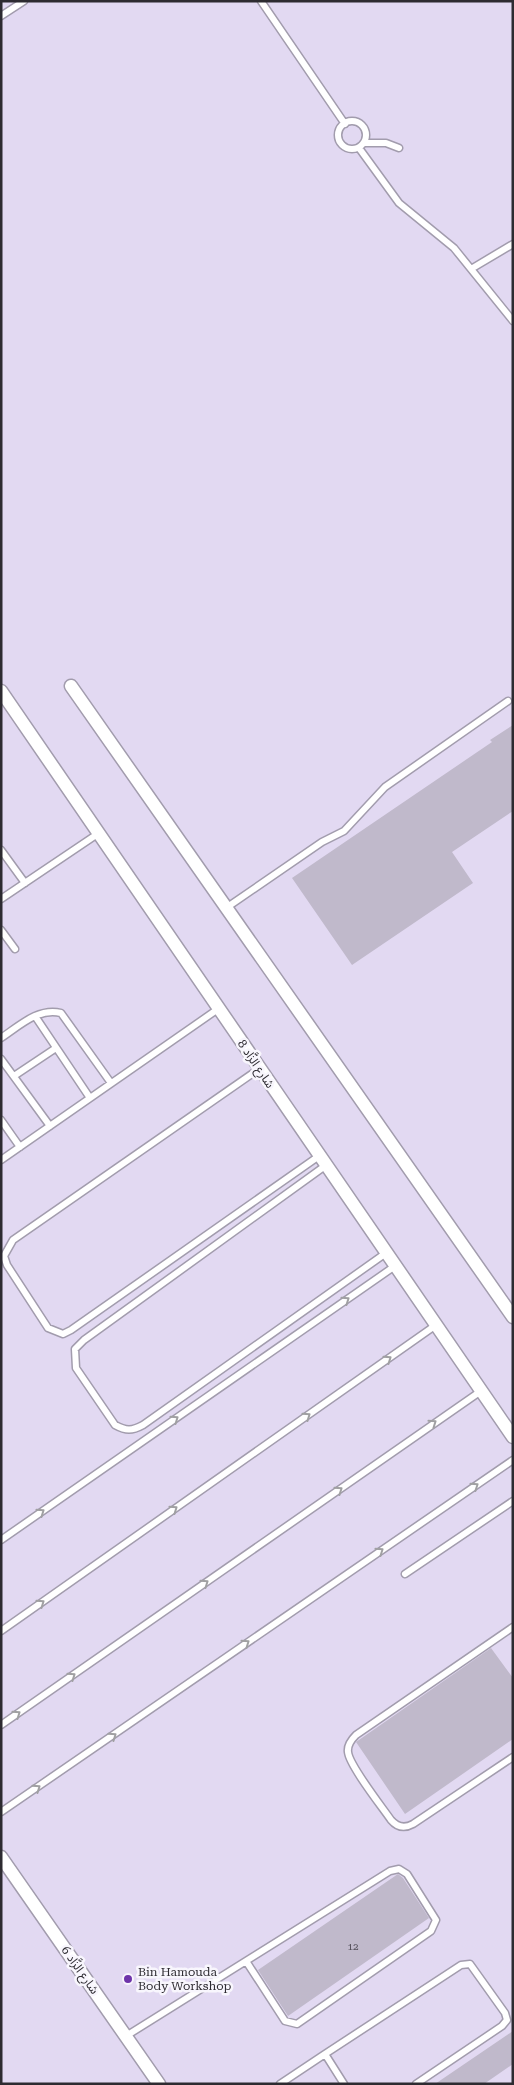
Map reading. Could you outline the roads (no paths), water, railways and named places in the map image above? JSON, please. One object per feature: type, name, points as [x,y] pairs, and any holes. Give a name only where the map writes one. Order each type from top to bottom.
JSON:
[{"type":"street","points":[[72,686],[513,1317]]},
{"type":"street","name":"شارع الزَّاد 8","points":[[1,691],[513,1437]]},
{"type":"street","name":"شارع الزَّاد 6","points":[[1,1857],[159,2084]]},
{"type":"lane","points":[[1,16],[24,1]]},
{"type":"lane","points":[[261,1],[345,124]]},
{"type":"lane","points":[[399,148],[386,143],[362,146],[347,149],[339,140],[338,134],[345,124],[351,121],[363,126],[366,131],[362,146],[399,203],[447,242],[513,321]]},
{"type":"lane","points":[[471,269],[513,244]]},
{"type":"lane","points":[[226,908],[322,842],[344,831],[385,786],[508,701]]},
{"type":"lane","points":[[1,899],[98,833]]},
{"type":"lane","points":[[1,850],[25,883]]},
{"type":"lane","points":[[1,930],[15,949]]},
{"type":"lane","points":[[1,1160],[218,1008]]},
{"type":"lane","points":[[1,1038],[34,1016],[51,1010],[61,1013],[111,1083]]},
{"type":"lane","points":[[34,1016],[90,1098]]},
{"type":"lane","points":[[14,1076],[56,1048]]},
{"type":"lane","points":[[1,1059],[50,1126]]},
{"type":"lane","points":[[259,1069],[13,1240],[4,1256],[7,1265],[48,1328],[63,1334],[71,1330],[322,1161]]},
{"type":"lane","points":[[1,1120],[20,1147]]},
{"type":"lane","points":[[322,1161],[74,1349],[76,1368],[115,1425],[122,1429],[133,1430],[143,1425],[386,1253]]},
{"type":"lane","points":[[1,1540],[395,1266]]},
{"type":"lane","points":[[1,1631],[436,1325]]},
{"type":"lane","points":[[1,1725],[481,1390]]},
{"type":"lane","points":[[1,1812],[513,1460]]},
{"type":"lane","points":[[405,1574],[513,1502]]},
{"type":"lane","points":[[513,1627],[356,1735],[349,1745],[348,1751],[352,1762],[391,1820],[404,1828],[414,1824],[513,1757]]},
{"type":"lane","points":[[126,2036],[246,1961],[395,1869],[404,1871],[436,1920],[431,1930],[297,2024],[285,2020],[246,1961]]},
{"type":"lane","points":[[280,2084],[461,1965],[470,1964],[505,2013],[505,2024],[416,2084]]},
{"type":"lane","points":[[325,2054],[344,2084]]},
{"type":"place","name":"Bin Hamouda Body Workshop","points":[[128,1979]]}]
